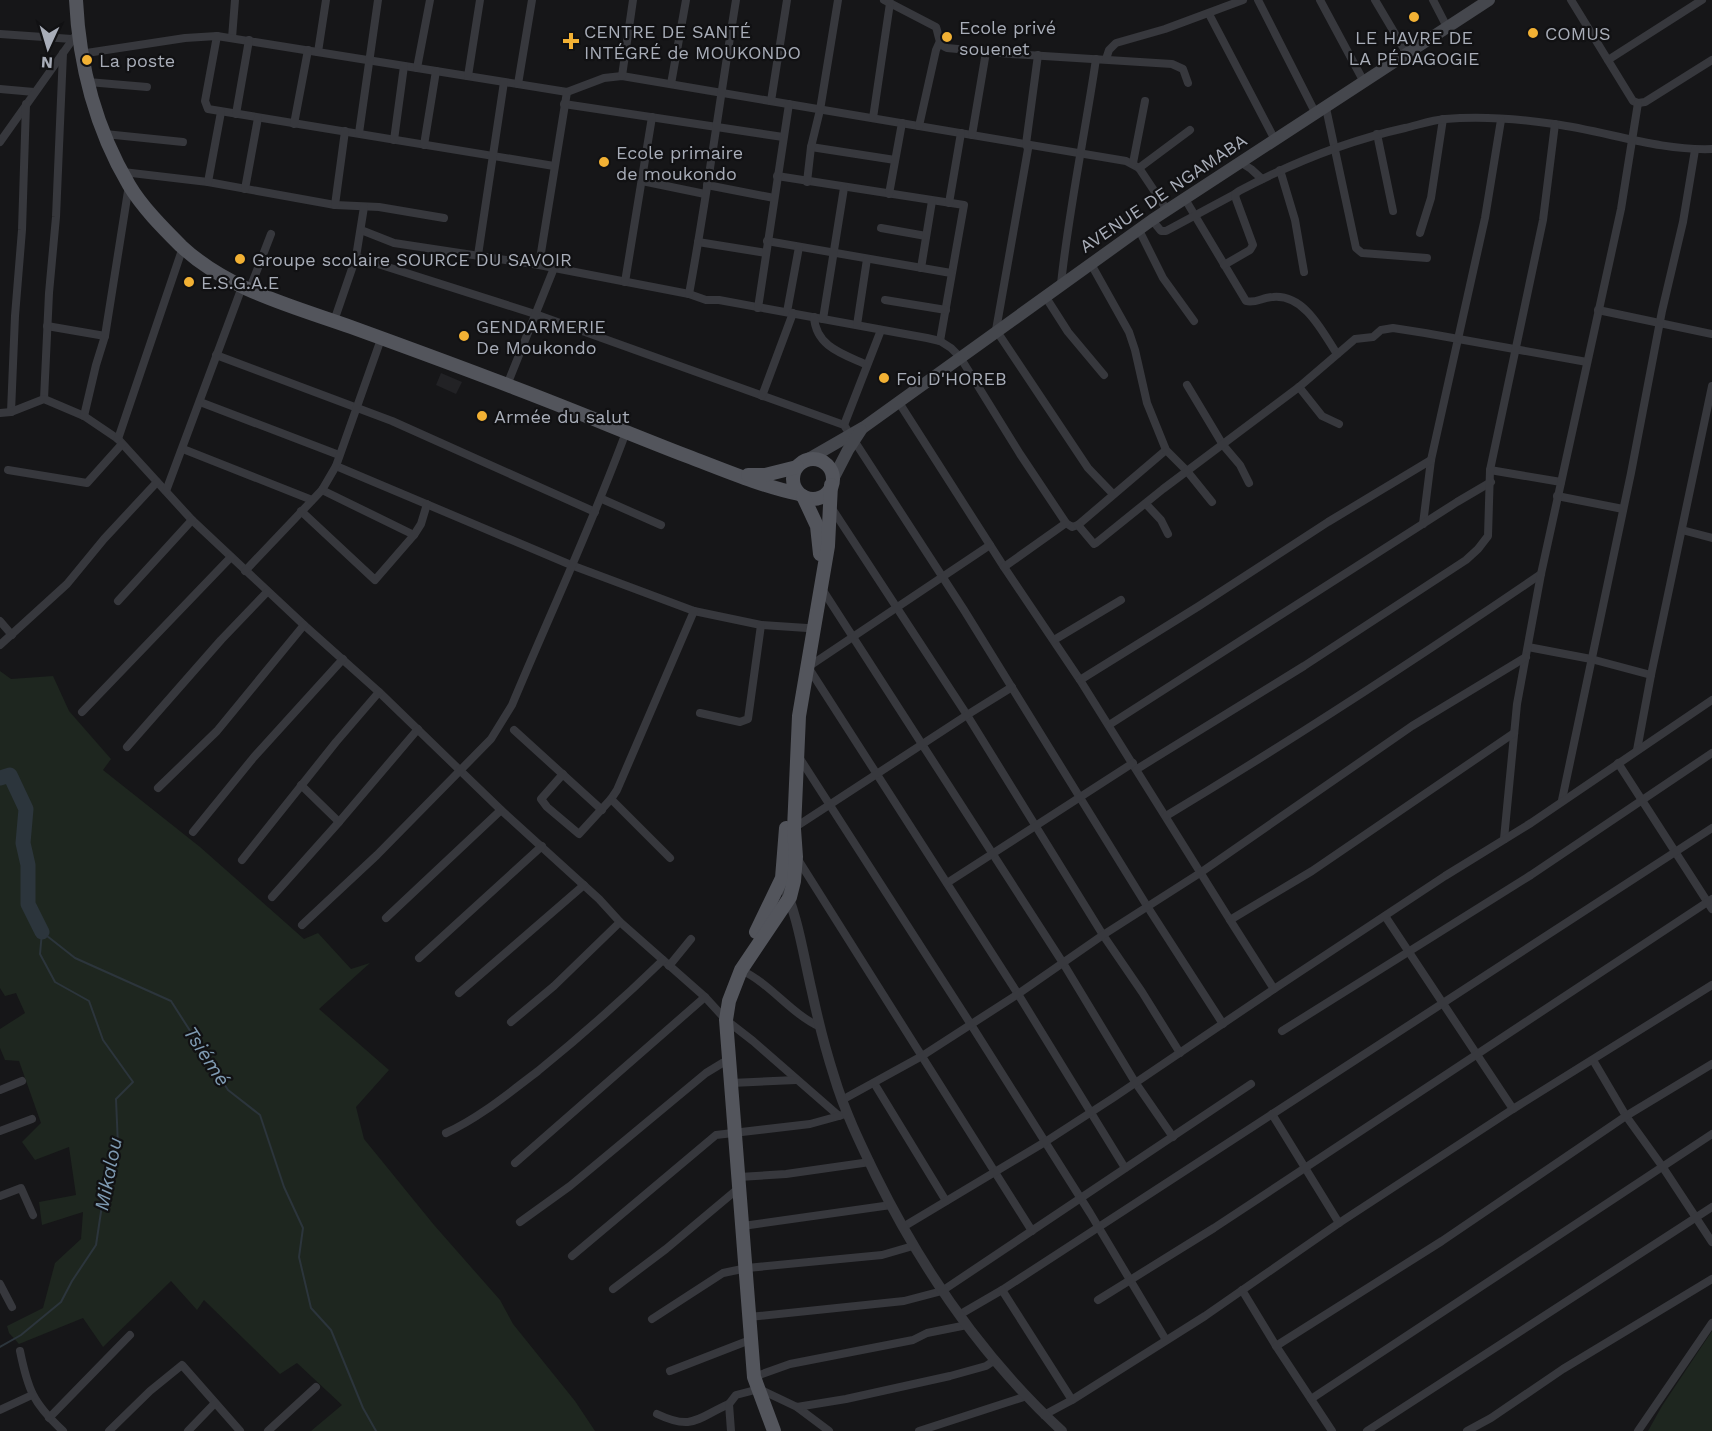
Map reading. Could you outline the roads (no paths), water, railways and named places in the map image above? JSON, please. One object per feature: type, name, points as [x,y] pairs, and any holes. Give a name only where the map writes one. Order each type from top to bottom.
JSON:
[{"type":"main road","points":[[76,0],[75,36],[88,82],[105,134],[129,185],[153,216],[183,247],[216,272],[245,289],[786,491],[809,498],[819,497],[828,491],[832,483]]},
{"type":"main road","name":"AVENUE DE NGAMABA","points":[[801,464],[849,433],[864,427],[1152,220],[1489,0]]},
{"type":"main road","name":"AVENUE DE NGAMABA","points":[[832,483],[849,433]]},
{"type":"main road","points":[[737,474],[765,475],[811,459],[822,462],[830,470],[832,483],[822,589],[807,666],[796,752],[794,829],[796,857],[749,947],[729,1001],[726,1020],[744,1226],[750,1340],[757,1383],[774,1431]]},
{"type":"main road","points":[[742,969],[789,897],[786,878],[793,716],[807,628],[816,589],[820,549],[816,526],[793,483],[793,475],[801,464]]},
{"type":"street","points":[[232,38],[235,0]]},
{"type":"street","points":[[318,52],[326,0]]},
{"type":"street","points":[[359,133],[378,0]]},
{"type":"street","points":[[417,68],[430,0]]},
{"type":"street","points":[[468,76],[480,0]]},
{"type":"street","points":[[518,84],[532,0]]},
{"type":"street","points":[[622,76],[633,0]]},
{"type":"street","points":[[671,84],[686,0]]},
{"type":"street","points":[[688,294],[736,0]]},
{"type":"street","points":[[771,101],[787,0]]},
{"type":"street","points":[[807,182],[811,147],[820,110],[838,0]]},
{"type":"street","points":[[1106,59],[1109,50],[1116,43],[1209,14],[1243,0]]},
{"type":"street","points":[[1258,0],[1321,111],[1334,147],[1356,248],[1359,252],[1427,258]]},
{"type":"street","points":[[1320,0],[1364,82]]},
{"type":"street","points":[[1375,0],[1407,54]]},
{"type":"street","points":[[1433,0],[1447,27]]},
{"type":"street","points":[[1571,0],[1633,101],[1638,104],[1645,102],[1712,60]]},
{"type":"street","points":[[1608,60],[1702,0]]},
{"type":"street","points":[[873,118],[887,2],[936,27],[943,47],[1179,65],[1188,83]]},
{"type":"street","points":[[1209,14],[1275,140]]},
{"type":"street","points":[[0,34],[75,36]]},
{"type":"street","points":[[0,142],[75,36]]},
{"type":"street","points":[[217,36],[205,104],[208,109],[555,166]]},
{"type":"street","points":[[80,54],[185,38],[217,36],[567,92],[604,78],[622,76],[1082,153],[1136,166],[1167,210]]},
{"type":"street","points":[[236,114],[249,40]]},
{"type":"street","points":[[919,126],[940,41]]},
{"type":"street","points":[[294,124],[308,50]]},
{"type":"street","points":[[972,135],[986,52]]},
{"type":"street","points":[[44,399],[47,326],[56,217],[63,53]]},
{"type":"street","points":[[1038,55],[1026,144],[1028,149],[996,330],[1088,468],[1113,494]]},
{"type":"street","points":[[1061,284],[1072,193],[1082,153],[1096,59]]},
{"type":"street","points":[[394,140],[404,66]]},
{"type":"street","points":[[424,145],[436,71]]},
{"type":"street","points":[[88,82],[147,87]]},
{"type":"street","points":[[478,255],[504,82]]},
{"type":"street","points":[[0,89],[34,92]]},
{"type":"street","points":[[539,265],[567,92]]},
{"type":"street","points":[[1136,166],[1145,101]]},
{"type":"street","points":[[11,412],[26,104]]},
{"type":"street","points":[[564,104],[783,137]]},
{"type":"street","points":[[758,308],[789,104]]},
{"type":"street","points":[[1503,839],[1514,733],[1541,574],[1621,209],[1634,140],[1638,104]]},
{"type":"street","points":[[208,182],[221,112]]},
{"type":"street","points":[[245,189],[258,117]]},
{"type":"street","points":[[625,282],[652,117]]},
{"type":"street","points":[[1420,233],[1431,198],[1443,119]]},
{"type":"street","points":[[1152,220],[1161,231],[1166,231],[1280,170],[1334,147],[1377,134],[1443,119],[1555,124],[1695,150],[1712,149]]},
{"type":"street","points":[[1423,524],[1431,460],[1485,218],[1501,120]]},
{"type":"street","points":[[889,194],[902,123]]},
{"type":"street","points":[[947,883],[1080,796],[1304,666],[1466,560],[1484,543],[1488,536],[1490,470],[1543,220],[1555,124]]},
{"type":"street","points":[[1136,166],[1190,130]]},
{"type":"street","points":[[335,205],[345,131]]},
{"type":"street","points":[[949,203],[961,133]]},
{"type":"street","points":[[105,134],[183,142]]},
{"type":"street","points":[[1377,134],[1393,211]]},
{"type":"street","points":[[811,147],[895,160]]},
{"type":"street","points":[[1562,800],[1660,322],[1683,222],[1695,150]]},
{"type":"street","points":[[1240,162],[1262,179]]},
{"type":"street","points":[[1280,170],[1295,220],[1304,272]]},
{"type":"street","points":[[123,172],[208,182],[335,205],[379,207],[444,218]]},
{"type":"street","points":[[777,176],[964,205],[940,341]]},
{"type":"street","points":[[642,181],[774,198]]},
{"type":"street","points":[[84,416],[105,336],[129,185]]},
{"type":"street","points":[[823,319],[844,188]]},
{"type":"street","points":[[1224,265],[1250,250],[1253,245],[1235,194]]},
{"type":"street","points":[[1185,199],[1246,301],[1252,302],[1273,297],[1284,298],[1302,307],[1315,321],[1337,354]]},
{"type":"street","points":[[921,268],[932,201]]},
{"type":"street","points":[[334,321],[356,257],[364,207]]},
{"type":"street","points":[[881,228],[926,236]]},
{"type":"street","points":[[361,230],[394,243],[539,265],[688,294],[706,300],[719,300],[940,341],[960,357],[1020,454],[1066,523],[1073,527],[1166,450]]},
{"type":"street","points":[[1139,230],[1163,278],[1194,321]]},
{"type":"street","points":[[166,491],[216,355],[271,234]]},
{"type":"street","points":[[767,241],[951,273]]},
{"type":"street","points":[[698,242],[766,253]]},
{"type":"street","points":[[8,470],[87,483],[120,441],[183,247]]},
{"type":"street","points":[[762,396],[790,313],[799,247]]},
{"type":"street","points":[[356,257],[535,314],[762,396],[849,433],[1012,687],[1223,1024]]},
{"type":"street","points":[[857,325],[867,259]]},
{"type":"street","points":[[1090,264],[1129,332],[1147,403],[1166,450],[1187,471],[1212,502]]},
{"type":"street","points":[[507,385],[554,268]]},
{"type":"street","points":[[1045,296],[1068,332],[1104,375]]},
{"type":"street","points":[[885,300],[946,309]]},
{"type":"street","points":[[1598,310],[1712,334]]},
{"type":"street","points":[[814,317],[816,332],[825,344],[867,365]]},
{"type":"street","points":[[47,326],[105,336]]},
{"type":"street","points":[[1078,525],[1095,544],[1299,387],[1355,339],[1373,337],[1381,330],[1388,328],[1458,338],[1587,362]]},
{"type":"street","points":[[849,433],[867,365],[881,330]]},
{"type":"street","points":[[245,571],[322,490],[336,466],[381,339]]},
{"type":"street","points":[[216,355],[358,407],[595,512]]},
{"type":"street","points":[[1186,385],[1223,445],[1240,465],[1249,483]]},
{"type":"street","points":[[1299,387],[1322,416],[1339,424]]},
{"type":"street","points":[[1637,750],[1650,675],[1712,387]]},
{"type":"street","points":[[0,413],[11,412],[44,399],[84,416],[120,441],[192,520],[245,571],[379,692],[501,810],[584,885],[620,922],[705,997],[726,1020],[796,1080],[844,1114]]},
{"type":"street","points":[[898,401],[1109,725],[1274,989]]},
{"type":"street","points":[[200,402],[339,455]]},
{"type":"street","points":[[303,925],[491,739],[502,723],[602,499],[626,432]]},
{"type":"street","points":[[183,449],[312,500]]},
{"type":"street","points":[[1080,680],[1328,522],[1431,460]]},
{"type":"street","points":[[336,466],[571,565],[694,611],[761,625],[807,628]]},
{"type":"street","points":[[1490,470],[1560,482]]},
{"type":"street","points":[[0,645],[67,584],[104,539],[157,482]]},
{"type":"street","points":[[1109,725],[1491,482]]},
{"type":"street","points":[[322,490],[414,535]]},
{"type":"street","points":[[1557,496],[1623,509]]},
{"type":"street","points":[[602,499],[661,525]]},
{"type":"street","points":[[301,511],[376,580],[414,535],[421,524],[427,504]]},
{"type":"street","points":[[1146,504],[1161,520],[1168,534]]},
{"type":"street","points":[[831,507],[967,715],[1103,935],[1180,1053]]},
{"type":"street","points":[[118,601],[192,520]]},
{"type":"street","points":[[1004,567],[1066,523]]},
{"type":"street","points":[[1682,530],[1712,538]]},
{"type":"street","points":[[990,545],[898,608],[807,666],[1018,994],[1125,1168]]},
{"type":"street","points":[[82,712],[231,557]]},
{"type":"street","points":[[1166,816],[1345,706],[1541,574]]},
{"type":"street","points":[[822,589],[1063,963],[1135,1082],[1173,1137]]},
{"type":"street","points":[[127,747],[221,640],[267,592]]},
{"type":"street","points":[[1054,640],[1120,600]]},
{"type":"street","points":[[563,774],[542,798],[542,801],[578,834],[611,799],[631,761],[694,611]]},
{"type":"street","points":[[0,621],[12,635]]},
{"type":"street","points":[[158,788],[217,730],[304,625]]},
{"type":"street","points":[[700,713],[741,722],[748,719],[761,625]]},
{"type":"street","points":[[1528,647],[1591,659],[1650,675]]},
{"type":"street","points":[[842,1100],[922,1056],[1018,994],[1103,935],[1200,873],[1412,726],[1526,657]]},
{"type":"street","points":[[193,832],[254,757],[343,659]]},
{"type":"street","points":[[794,829],[1012,687]]},
{"type":"street","points":[[242,860],[379,692]]},
{"type":"street","points":[[903,1227],[1045,1142],[1385,916],[1531,823],[1712,700]]},
{"type":"street","points":[[272,897],[418,729]]},
{"type":"street","points":[[514,730],[602,810]]},
{"type":"street","points":[[1230,920],[1312,871],[1514,733]]},
{"type":"street","points":[[796,752],[1045,1142],[1166,1340]]},
{"type":"street","points":[[1282,1031],[1532,876],[1712,753]]},
{"type":"street","points":[[1098,1300],[1214,1228],[1476,1054],[1710,904],[1618,763]]},
{"type":"street","points":[[302,785],[339,822]]},
{"type":"street","points":[[611,799],[670,858]]},
{"type":"street","points":[[386,918],[501,810]]},
{"type":"street","points":[[959,1315],[1068,1249],[1098,1227],[1712,828]]},
{"type":"street","points":[[419,958],[542,846]]},
{"type":"street","points":[[796,857],[1032,1231]]},
{"type":"street","points":[[786,878],[799,915],[799,932]]},
{"type":"street","points":[[459,993],[584,885]]},
{"type":"street","points":[[789,897],[820,1027],[844,1114],[913,1246],[942,1291],[995,1360],[1062,1431]]},
{"type":"street","points":[[1385,916],[1513,1109]]},
{"type":"street","points":[[511,1022],[554,986],[620,922]]},
{"type":"street","points":[[446,1133],[458,1128],[511,1092],[692,939]]},
{"type":"street","points":[[742,969],[755,976],[801,1017],[820,1027]]},
{"type":"street","points":[[1044,1414],[1072,1400],[1166,1340],[1513,1109],[1712,985]]},
{"type":"street","points":[[515,1163],[705,997]]},
{"type":"street","points":[[520,1222],[570,1186],[706,1073],[729,1059]]},
{"type":"street","points":[[1593,1060],[1626,1116],[1712,1242]]},
{"type":"street","points":[[1276,1346],[1442,1241],[1626,1116],[1712,1064]]},
{"type":"street","points":[[731,1083],[796,1080]]},
{"type":"street","points":[[0,1090],[22,1081]]},
{"type":"street","points":[[874,1083],[946,1201]]},
{"type":"street","points":[[749,1317],[904,1301],[942,1291],[1251,1084]]},
{"type":"street","points":[[572,1256],[716,1135],[810,1124],[844,1114]]},
{"type":"street","points":[[1272,1114],[1339,1223]]},
{"type":"street","points":[[0,1131],[32,1119]]},
{"type":"street","points":[[1311,1399],[1712,1134]]},
{"type":"street","points":[[613,1288],[666,1249],[740,1182],[870,1162]]},
{"type":"street","points":[[0,1196],[21,1188],[33,1215]]},
{"type":"street","points":[[744,1226],[891,1205]]},
{"type":"street","points":[[1367,1431],[1712,1207]]},
{"type":"street","points":[[652,1319],[723,1274],[747,1268],[882,1255],[913,1246]]},
{"type":"street","points":[[1467,1431],[1491,1418],[1563,1369],[1712,1279]]},
{"type":"street","points":[[0,1284],[12,1307]]},
{"type":"street","points":[[1002,1290],[1072,1400]]},
{"type":"street","points":[[1242,1290],[1332,1431]]},
{"type":"street","points":[[1638,1431],[1712,1323]]},
{"type":"street","points":[[657,1414],[670,1421],[687,1424],[695,1422],[710,1412],[729,1404],[736,1395],[790,1365],[913,1340],[927,1333],[967,1325]]},
{"type":"street","points":[[49,1418],[130,1335]]},
{"type":"street","points":[[670,1371],[750,1340]]},
{"type":"street","points":[[20,1351],[26,1380],[32,1395],[49,1418],[63,1431]]},
{"type":"street","points":[[797,1407],[846,1399],[950,1376],[986,1366],[995,1360]]},
{"type":"street","points":[[110,1431],[150,1391],[183,1365],[240,1431]]},
{"type":"street","points":[[757,1383],[797,1407],[829,1431]]},
{"type":"street","points":[[268,1431],[316,1387]]},
{"type":"street","points":[[0,1410],[32,1395]]},
{"type":"street","points":[[919,1431],[1027,1396]]},
{"type":"street","points":[[188,1431],[215,1403]]},
{"type":"street","points":[[729,1404],[731,1431]]},
{"type":"street","points":[[1476,1425],[1487,1431]]},
{"type":"waterway","name":"Tsiémé","points":[[0,778],[10,775],[26,809],[23,843],[28,865],[28,904],[42,932]]},
{"type":"waterway","name":"Tsiémé","points":[[42,932],[75,958],[171,1001],[228,1090],[260,1115],[284,1187],[303,1228],[299,1257],[311,1308],[331,1330],[363,1408],[376,1431]]},
{"type":"waterway","name":"Mikalou","points":[[0,1347],[21,1335],[61,1302],[96,1245],[104,1192],[118,1146],[116,1099],[133,1082],[103,1040],[89,1001],[55,982],[40,954],[42,932]]},
{"type":"place","name":"LE HAVRE DE LA PÉDAGOGIE","points":[[1414,17]]},
{"type":"place","name":"COMUS","points":[[1533,33]]},
{"type":"place","name":"Ecole privé souenet","points":[[947,37]]},
{"type":"place","name":"CENTRE DE SANTÉ INTÉGRÉ de MOUKONDO","points":[[571,41]]},
{"type":"place","name":"La poste","points":[[87,60]]},
{"type":"place","name":"Ecole primaire de moukondo","points":[[604,162]]},
{"type":"place","name":"Groupe scolaire SOURCE DU SAVOIR","points":[[240,259]]},
{"type":"place","name":"E.S.G.A.E","points":[[189,282]]},
{"type":"place","name":"GENDARMERIE De Moukondo","points":[[464,336]]},
{"type":"place","name":"Foi D'HOREB","points":[[884,378]]},
{"type":"place","name":"Armée du salut","points":[[482,416]]}]
